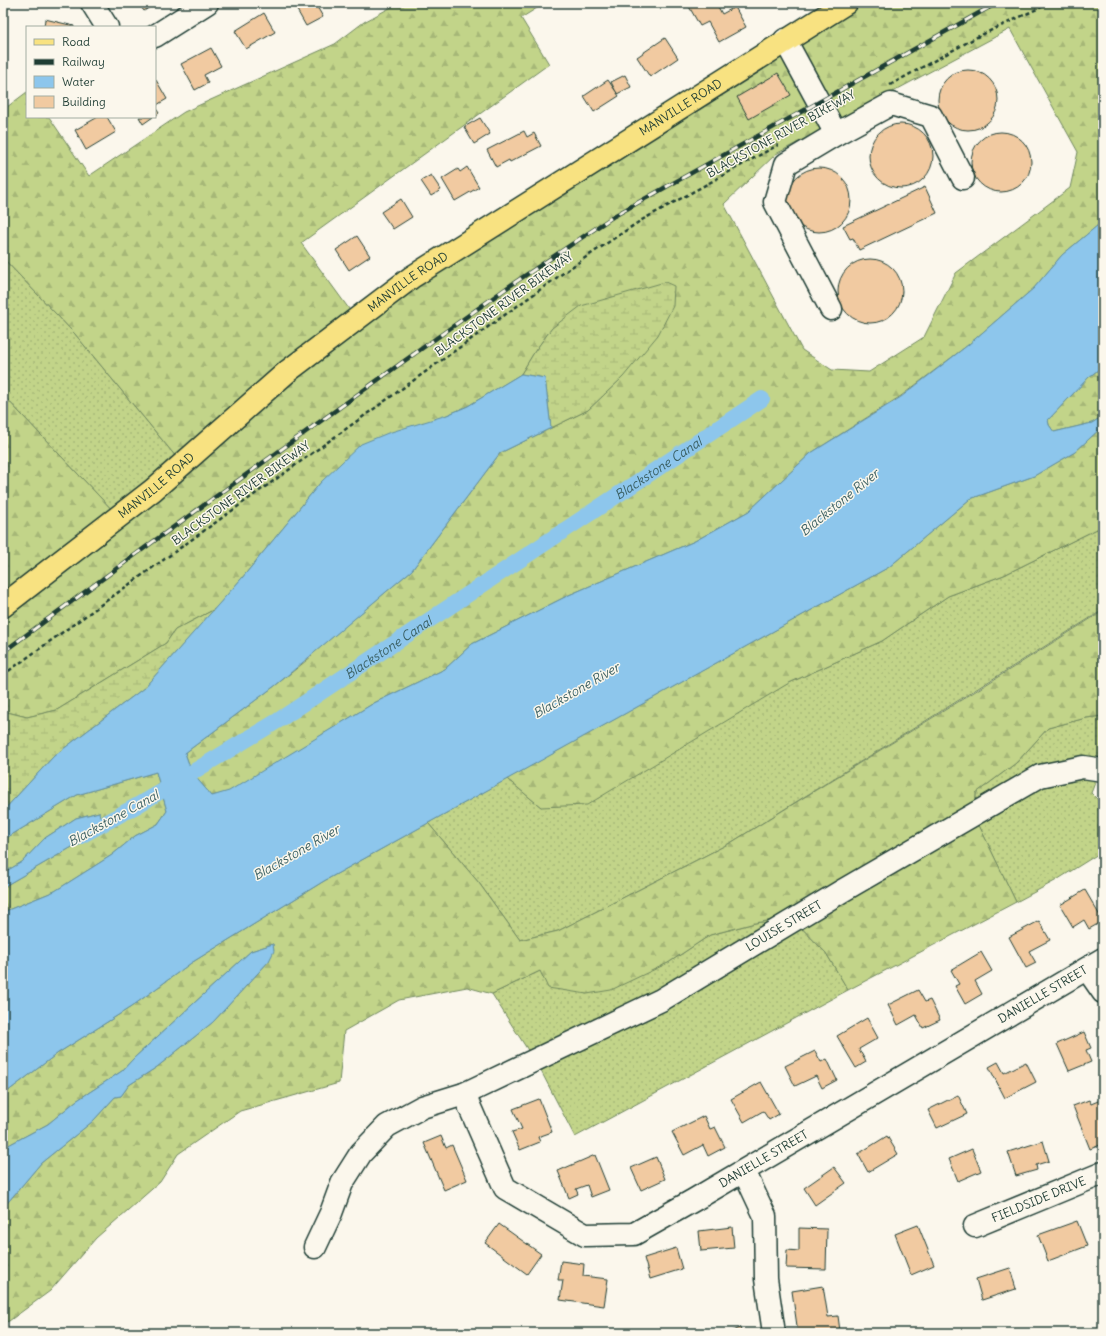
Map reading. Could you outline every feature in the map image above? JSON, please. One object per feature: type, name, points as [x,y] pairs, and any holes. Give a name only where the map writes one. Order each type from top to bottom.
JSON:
[{"type":"main road","name":"MANVILLE ROAD","points":[[3,606],[153,490],[288,371],[412,277],[785,40],[846,3]]},
{"type":"street","points":[[92,3],[106,26]]},
{"type":"street","points":[[156,35],[207,3]]},
{"type":"street","points":[[785,40],[836,134]]},
{"type":"street","points":[[831,309],[775,202],[786,164],[836,134],[891,104],[931,116],[963,178]]},
{"type":"street","name":"LOUISE STREET","points":[[315,1247],[331,1213],[342,1183],[361,1153],[387,1126],[422,1107],[464,1094],[661,1000],[849,887],[1040,776],[1083,767],[1103,770]]},
{"type":"street","points":[[1095,964],[1103,992]]},
{"type":"street","name":"DANIELLE STREET","points":[[464,1094],[505,1188],[585,1235],[634,1234],[744,1171],[1095,964]]},
{"type":"street","points":[[744,1171],[765,1216],[766,1279],[774,1333]]},
{"type":"street","name":"FIELDSIDE DRIVE","points":[[975,1226],[1103,1173]]},
{"type":"path","points":[[889,85],[977,37],[1050,3]]},
{"type":"path","name":"BLACKSTONE RIVER BIKEWAY","points":[[3,675],[260,492],[572,266],[640,221],[781,144]]},
{"type":"green space","points":[[399,3],[545,3],[521,18],[549,64],[301,243],[352,313],[838,3],[1103,3],[1103,221],[1062,255],[1034,288],[968,345],[901,396],[811,453],[749,511],[695,541],[569,595],[472,644],[445,669],[374,703],[229,792],[212,796],[192,773],[185,753],[312,656],[311,655],[412,570],[500,453],[588,410],[623,377],[552,328],[535,351],[521,374],[468,406],[447,415],[321,482],[215,609],[175,630],[166,643],[57,710],[27,717],[3,711],[3,395],[116,514],[177,458],[75,334],[3,258],[3,110],[26,93],[26,118],[50,118],[89,176],[184,112],[335,44],[364,22]],"holes":[[[1010,29],[1078,152],[1070,188],[956,273],[924,337],[869,372],[832,370],[802,350],[724,204],[776,154]]]},
{"type":"green space","points":[[3,258],[75,334],[177,458],[116,514],[3,395]]},
{"type":"green space","points":[[665,282],[674,286],[673,306],[658,335],[623,377],[588,410],[551,428],[545,378],[521,374],[535,351],[552,328],[581,306]]},
{"type":"green space","points":[[1103,366],[1103,416],[1092,423],[1054,432],[1049,425],[1048,420],[1089,377]]},
{"type":"green space","points":[[1103,426],[1103,526],[1004,575],[948,596],[882,641],[789,683],[587,805],[541,807],[507,779],[889,567],[970,499],[1034,476],[1075,452]]},
{"type":"green space","points":[[1103,526],[1103,610],[732,842],[558,931],[520,940],[479,883],[428,823],[507,779],[541,807],[789,683],[882,641],[948,596],[1004,575]]},
{"type":"green space","points":[[215,609],[144,688],[54,756],[3,811],[3,711],[27,717],[57,710],[166,643],[175,630]]},
{"type":"green space","points":[[1103,611],[1103,716],[1086,718],[1048,728],[1016,763],[976,793],[975,817],[1016,902],[848,990],[826,953],[791,917],[755,923],[710,935],[668,963],[611,990],[587,994],[548,988],[540,971],[492,994],[467,987],[399,1000],[344,1031],[339,1083],[240,1111],[178,1154],[160,1182],[96,1238],[50,1291],[9,1321],[3,1323],[3,1208],[41,1163],[93,1121],[115,1097],[121,1096],[129,1085],[157,1067],[213,1022],[269,961],[273,944],[251,951],[133,1059],[122,1071],[76,1101],[48,1124],[3,1148],[3,1095],[58,1053],[131,1007],[191,963],[324,881],[428,823],[479,883],[520,940],[558,931],[732,842]]},
{"type":"green space","points":[[1103,716],[1103,762],[1091,793],[1103,805],[1103,851],[1055,881],[1016,902],[975,817],[976,793],[1016,763],[1048,728],[1086,718]]},
{"type":"green space","points":[[156,772],[167,811],[158,824],[135,836],[112,855],[55,891],[3,912],[3,887],[91,836],[99,812],[76,818],[45,838],[22,862],[3,873],[3,840],[77,795]]},
{"type":"green space","points":[[791,917],[826,953],[848,990],[575,1137],[540,1069],[492,994],[540,971],[668,963],[710,935],[755,923]]},
{"type":"water","name":"Blackstone River","points":[[1103,221],[1103,366],[1089,377],[1048,420],[1049,425],[1054,432],[1092,423],[1103,416],[1103,426],[1075,452],[1034,476],[970,499],[889,567],[324,881],[191,963],[131,1007],[58,1053],[3,1095],[3,912],[55,891],[112,855],[135,836],[158,824],[167,811],[156,772],[77,795],[3,840],[3,811],[54,756],[144,688],[242,578],[321,482],[361,444],[388,433],[447,415],[468,406],[521,374],[545,378],[551,428],[500,453],[412,570],[276,685],[185,753],[192,773],[212,796],[229,791],[374,703],[445,669],[472,644],[569,595],[695,541],[749,511],[811,453],[901,397],[968,345],[1034,288],[1062,255]]},
{"type":"water","points":[[99,812],[101,822],[91,836],[3,887],[3,873],[22,862],[45,838],[76,818]]},
{"type":"water","points":[[273,944],[274,951],[269,961],[213,1022],[157,1067],[129,1085],[121,1096],[115,1097],[93,1121],[41,1163],[3,1208],[3,1148],[48,1124],[76,1101],[122,1071],[133,1059],[251,951]]},
{"type":"building","points":[[138,3],[156,3],[144,11]]},
{"type":"building","points":[[293,3],[320,3],[316,5],[323,17],[306,26]]},
{"type":"building","points":[[687,3],[716,3],[722,14],[735,7],[746,27],[719,42],[708,22],[700,26]]},
{"type":"building","points":[[264,13],[275,32],[246,49],[235,31]]},
{"type":"building","points":[[45,19],[74,26],[44,26]]},
{"type":"building","points":[[665,38],[678,58],[650,77],[637,57]]},
{"type":"building","points":[[211,48],[221,66],[204,75],[208,83],[195,90],[181,64]]},
{"type":"building","points":[[968,70],[984,75],[989,79],[993,84],[998,100],[993,116],[989,121],[984,125],[968,130],[952,125],[947,121],[943,116],[938,100],[943,84],[947,79],[952,75]]},
{"type":"building","points":[[778,73],[791,95],[749,119],[737,97]]},
{"type":"building","points":[[625,75],[631,87],[617,94],[611,82]]},
{"type":"building","points":[[156,80],[167,99],[156,105]]},
{"type":"building","points":[[608,80],[619,96],[594,112],[584,96]]},
{"type":"building","points":[[156,108],[159,113],[156,115]]},
{"type":"building","points":[[96,118],[108,118],[116,132],[86,150],[75,130]]},
{"type":"building","points":[[140,118],[152,118],[143,124]]},
{"type":"building","points":[[480,118],[490,134],[474,144],[464,127]]},
{"type":"building","points":[[901,124],[919,130],[927,138],[933,156],[927,174],[919,182],[901,188],[883,182],[875,174],[869,156],[875,138],[883,130]]},
{"type":"building","points":[[524,131],[527,137],[534,133],[541,146],[510,162],[509,160],[496,167],[487,150]]},
{"type":"building","points":[[1001,132],[1018,137],[1026,145],[1031,162],[1026,179],[1018,187],[1001,192],[984,187],[976,179],[971,162],[976,145],[984,137]]},
{"type":"building","points":[[467,167],[479,187],[455,201],[442,179],[458,169],[460,172]]},
{"type":"building","points":[[819,168],[837,174],[845,182],[851,200],[845,218],[837,226],[819,232],[801,226],[793,218],[787,200],[793,182],[801,174]]},
{"type":"building","points":[[431,175],[441,190],[431,196],[421,181]]},
{"type":"building","points":[[925,187],[937,213],[859,250],[853,238],[850,239],[843,226]]},
{"type":"building","points":[[401,199],[412,217],[393,229],[381,212]]},
{"type":"building","points":[[357,236],[370,256],[349,270],[336,250]]},
{"type":"building","points":[[870,259],[888,264],[893,268],[897,273],[902,291],[897,309],[893,314],[888,318],[870,323],[852,318],[847,314],[843,309],[838,291],[843,273],[847,268],[852,264]]},
{"type":"building","points":[[1085,890],[1103,921],[1089,929],[1084,920],[1073,927],[1060,905]]},
{"type":"building","points":[[1039,921],[1050,940],[1029,951],[1036,963],[1026,968],[1009,937]]},
{"type":"building","points":[[981,952],[992,971],[975,981],[982,994],[965,1004],[955,986],[959,984],[951,970]]},
{"type":"building","points":[[918,990],[925,1002],[930,1000],[940,1020],[923,1028],[916,1015],[898,1025],[888,1005]]},
{"type":"building","points":[[867,1018],[878,1038],[859,1049],[866,1062],[856,1068],[837,1036]]},
{"type":"building","points":[[1084,1032],[1091,1048],[1086,1050],[1091,1062],[1069,1071],[1057,1044]]},
{"type":"building","points":[[815,1051],[821,1062],[827,1059],[837,1080],[822,1088],[816,1076],[795,1086],[785,1066]]},
{"type":"building","points":[[998,1062],[1004,1073],[1026,1062],[1036,1082],[1005,1098],[989,1067]]},
{"type":"building","points":[[761,1082],[779,1114],[769,1120],[763,1111],[744,1122],[731,1099]]},
{"type":"building","points":[[958,1095],[967,1114],[937,1128],[928,1110]]},
{"type":"building","points":[[539,1099],[552,1132],[538,1137],[540,1142],[520,1150],[512,1132],[522,1129],[513,1109]]},
{"type":"building","points":[[1103,1099],[1103,1144],[1090,1149],[1073,1106],[1089,1100],[1091,1104]]},
{"type":"building","points":[[704,1116],[710,1129],[715,1127],[725,1147],[708,1156],[703,1145],[684,1155],[672,1132]]},
{"type":"building","points":[[441,1136],[446,1148],[452,1145],[467,1180],[444,1190],[424,1143]]},
{"type":"building","points":[[887,1136],[898,1154],[868,1172],[858,1154]]},
{"type":"building","points":[[1043,1141],[1049,1161],[1036,1165],[1037,1170],[1016,1176],[1008,1152]]},
{"type":"building","points":[[972,1149],[981,1171],[958,1181],[949,1159]]},
{"type":"building","points":[[595,1155],[609,1190],[591,1197],[587,1185],[576,1189],[578,1194],[569,1198],[558,1171]]},
{"type":"building","points":[[656,1157],[665,1179],[641,1190],[631,1168]]},
{"type":"building","points":[[834,1167],[846,1183],[815,1205],[804,1188]]},
{"type":"building","points":[[1077,1221],[1087,1246],[1048,1261],[1038,1235]]},
{"type":"building","points":[[499,1224],[541,1254],[527,1274],[485,1243]]},
{"type":"building","points":[[918,1225],[934,1265],[911,1275],[895,1234]]},
{"type":"building","points":[[732,1227],[734,1248],[701,1251],[699,1231]]},
{"type":"building","points":[[799,1228],[827,1229],[826,1269],[786,1268],[787,1250],[799,1251]]},
{"type":"building","points":[[676,1248],[682,1269],[650,1279],[644,1258]]},
{"type":"building","points":[[561,1261],[584,1264],[583,1276],[608,1279],[604,1306],[560,1300],[563,1280],[558,1280]]},
{"type":"building","points":[[1010,1268],[1016,1289],[982,1300],[976,1279]]},
{"type":"building","points":[[823,1286],[828,1317],[838,1316],[840,1331],[827,1333],[798,1333],[792,1291]]},
{"type":"building","points":[[740,1328],[742,1333],[729,1333]]},
{"type":"waterway","name":"Blackstone Canal","points":[[77,838],[138,805],[279,720],[762,399]]},
{"type":"railway","points":[[3,652],[400,364],[511,285],[614,216],[997,3]]}]
